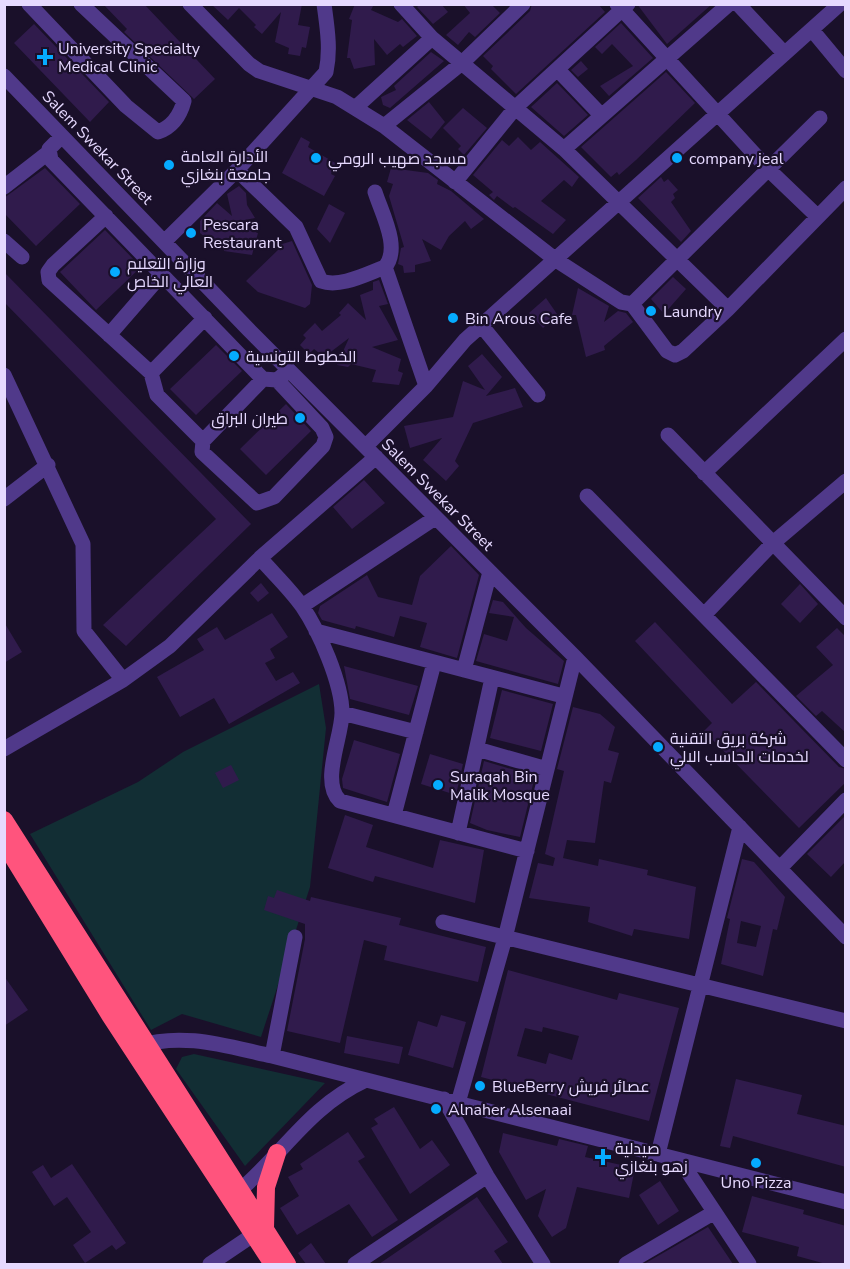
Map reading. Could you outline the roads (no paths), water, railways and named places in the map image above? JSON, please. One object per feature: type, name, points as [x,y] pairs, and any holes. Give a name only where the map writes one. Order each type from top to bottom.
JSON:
[{"type":"highway","points":[[4,820],[139,1045]]},
{"type":"highway","points":[[4,843],[139,1045],[259,1231],[287,1264]]},
{"type":"highway","points":[[273,1264],[259,1231],[266,1187],[277,1153]]},
{"type":"street","points":[[29,4],[138,116],[158,132],[165,129],[181,115],[184,101],[81,4]]},
{"type":"street","points":[[190,4],[249,64],[259,71],[337,97],[356,108],[384,126],[556,260],[621,302],[632,304],[667,351],[675,355],[683,351],[728,309],[846,188]]},
{"type":"street","points":[[165,241],[237,170],[326,72],[329,58],[324,4]]},
{"type":"street","points":[[384,126],[462,63],[523,4]]},
{"type":"street","points":[[564,149],[729,4]]},
{"type":"street","points":[[738,4],[783,52]]},
{"type":"street","points":[[4,749],[123,680],[170,646],[371,451],[465,340],[783,52],[812,30],[840,4]]},
{"type":"street","points":[[402,5],[432,38],[516,107],[619,200],[728,309]]},
{"type":"street","points":[[455,182],[516,107],[558,70],[622,6],[717,114],[817,216]]},
{"type":"street","points":[[812,30],[846,71]]},
{"type":"street","points":[[356,108],[432,38]]},
{"type":"street","points":[[558,70],[602,115]]},
{"type":"street","name":"Salem Swekar Street","points":[[4,76],[289,370],[575,657],[846,937]]},
{"type":"street","points":[[632,304],[820,118]]},
{"type":"street","points":[[4,187],[49,152],[62,136]]},
{"type":"street","points":[[49,152],[51,159],[205,318],[270,379],[322,428],[326,437],[323,446],[274,497],[257,503],[202,452],[203,441],[270,379],[289,370]]},
{"type":"street","points":[[237,170],[296,227],[321,281],[328,283],[343,281],[384,267],[392,257],[392,248],[375,192]]},
{"type":"street","points":[[106,216],[48,272],[49,280],[151,373],[152,385],[157,395],[203,441]]},
{"type":"street","points":[[4,241],[22,257]]},
{"type":"street","points":[[384,267],[426,386]]},
{"type":"street","points":[[108,335],[162,274]]},
{"type":"street","points":[[151,373],[205,318]]},
{"type":"street","points":[[481,325],[538,395]]},
{"type":"street","points":[[704,473],[846,339]]},
{"type":"street","points":[[4,375],[84,544],[84,631],[123,680]]},
{"type":"street","points":[[668,435],[846,618]]},
{"type":"street","points":[[4,499],[48,465]]},
{"type":"street","points":[[705,614],[773,543],[846,481]]},
{"type":"street","points":[[587,495],[846,760]]},
{"type":"street","points":[[302,606],[435,518]]},
{"type":"street","points":[[260,558],[302,606],[316,631],[336,681],[342,713],[331,782],[335,796],[340,801],[527,851]]},
{"type":"street","points":[[464,670],[490,572]]},
{"type":"street","points":[[316,631],[563,696]]},
{"type":"street","points":[[543,1264],[487,1176],[451,1101],[505,938],[563,696],[575,657]]},
{"type":"street","points":[[394,815],[434,663]]},
{"type":"street","points":[[458,833],[492,678]]},
{"type":"street","points":[[342,713],[416,732]]},
{"type":"street","points":[[477,749],[547,769]]},
{"type":"street","points":[[780,868],[846,800]]},
{"type":"street","points":[[658,1154],[702,986],[740,827]]},
{"type":"street","points":[[443,922],[846,1021]]},
{"type":"street","points":[[272,1056],[295,937]]},
{"type":"street","points":[[139,1045],[183,1038],[272,1056],[846,1203]]},
{"type":"street","points":[[235,1195],[317,1110],[342,1091],[366,1080]]},
{"type":"street","points":[[680,1160],[713,1213],[749,1264]]},
{"type":"street","points":[[355,1264],[487,1176]]},
{"type":"street","points":[[626,1264],[713,1213]]},
{"type":"street","points":[[210,1264],[259,1231]]},
{"type":"place","name":"University Specialty Medical Clinic","points":[[45,57]]},
{"type":"place","name":"مسجد صهيب الرومي","points":[[316,158]]},
{"type":"place","name":"company jeal","points":[[677,158]]},
{"type":"place","name":"الأدارة العامة جامعة بنغازي","points":[[169,165]]},
{"type":"place","name":"Pescara Restaurant","points":[[191,233]]},
{"type":"place","name":"وزارة التعليم العالي الخاص","points":[[115,272]]},
{"type":"place","name":"Laundry","points":[[651,311]]},
{"type":"place","name":"Bin Arous Cafe","points":[[453,318]]},
{"type":"place","name":"الخطوط التونسية","points":[[234,356]]},
{"type":"place","name":"طيران البراق","points":[[300,418]]},
{"type":"place","name":"شركة بريق التقنية لخدمات الحاسب الالي","points":[[658,747]]},
{"type":"place","name":"Suraqah Bin Malik Mosque","points":[[438,785]]},
{"type":"place","name":"BlueBerry عصائر فريش","points":[[480,1086]]},
{"type":"place","name":"Alnaher Alsenaai","points":[[436,1109]]},
{"type":"place","name":"صيدلية زهو بنغازي","points":[[603,1157]]},
{"type":"place","name":"Uno Pizza","points":[[756,1163]]}]
